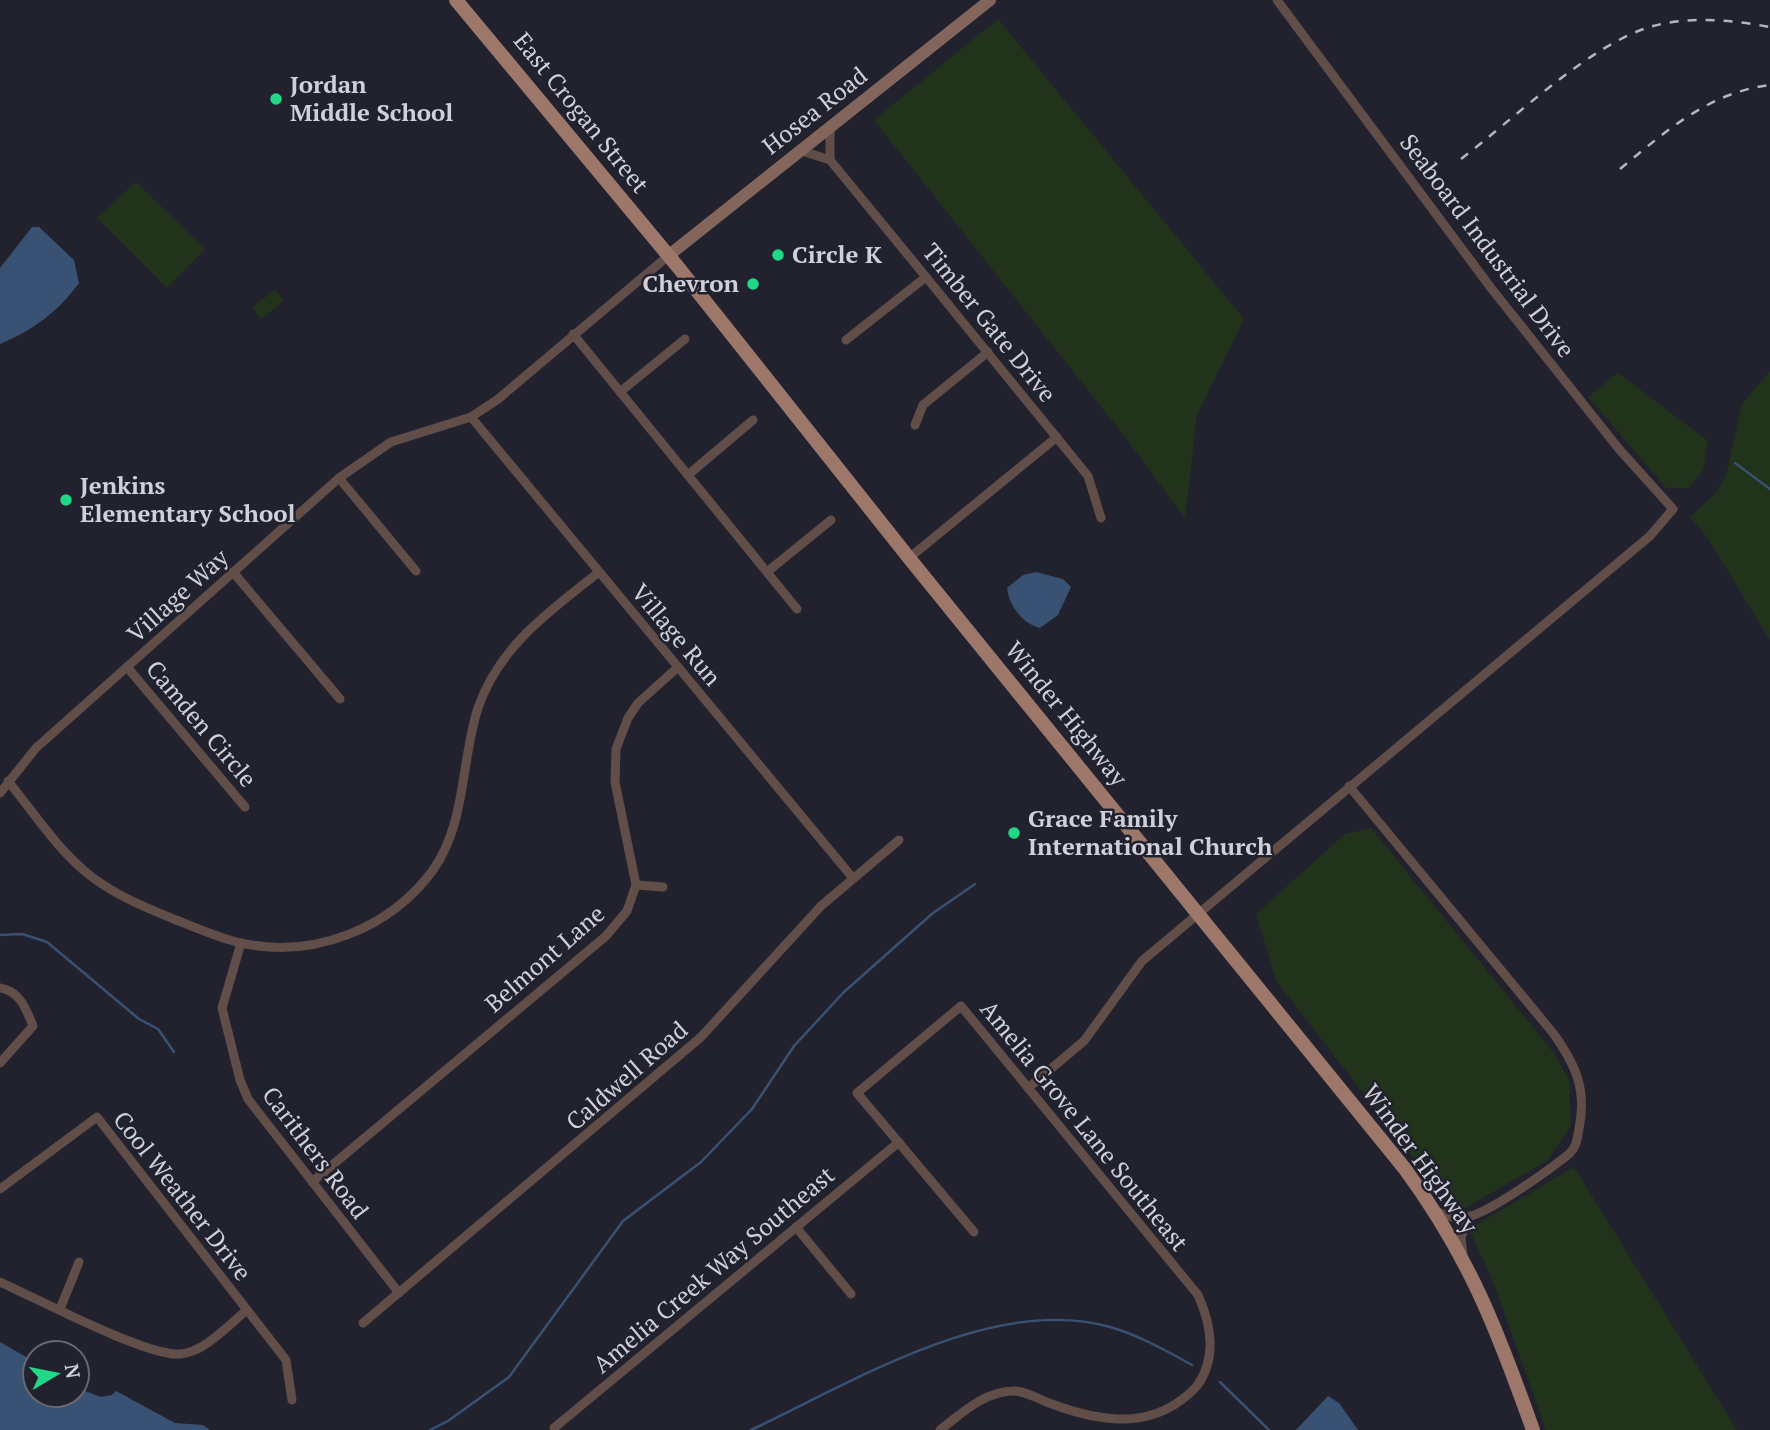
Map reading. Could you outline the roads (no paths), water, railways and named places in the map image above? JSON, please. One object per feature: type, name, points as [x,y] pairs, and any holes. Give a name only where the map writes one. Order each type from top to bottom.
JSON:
[{"type":"main road","name":"East Crogan Street","points":[[456,0],[668,256]]},
{"type":"main road","name":"Winder Highway","points":[[668,256],[1436,1211],[1463,1257],[1493,1322],[1533,1430]]},
{"type":"street","name":"Hosea Road","points":[[668,256],[990,0]]},
{"type":"street","name":"Seaboard Industrial Drive","points":[[1277,0],[1497,295],[1619,449],[1673,509],[1650,536],[1349,786]]},
{"type":"street","points":[[799,150],[830,160],[830,125]]},
{"type":"street","name":"Timber Gate Drive","points":[[830,160],[1088,475],[1101,518]]},
{"type":"street","name":"Village Way","points":[[0,793],[36,748],[339,478],[391,442],[471,417],[497,400],[668,256]]},
{"type":"street","points":[[846,340],[926,277]]},
{"type":"street","points":[[573,334],[797,609]]},
{"type":"street","points":[[620,392],[685,339]]},
{"type":"street","points":[[915,425],[923,405],[988,352]]},
{"type":"street","name":"Village Run","points":[[471,417],[852,877]]},
{"type":"street","points":[[688,475],[753,420]]},
{"type":"street","points":[[909,558],[1057,437]]},
{"type":"street","points":[[339,478],[416,572]]},
{"type":"street","points":[[767,572],[831,520]]},
{"type":"street","points":[[233,572],[340,699]]},
{"type":"street","points":[[8,781],[50,834],[91,876],[138,905],[241,943],[275,947],[316,944],[363,930],[411,896],[434,869],[450,839],[478,707],[494,672],[510,647],[599,572]]},
{"type":"street","name":"Camden Circle","points":[[127,667],[245,807]]},
{"type":"street","points":[[663,887],[636,885],[615,782],[616,749],[628,718],[638,704],[678,667]]},
{"type":"street","points":[[1028,1088],[1084,1041],[1142,961],[1349,786],[1553,1033],[1578,1073],[1583,1103],[1574,1149],[1536,1179],[1470,1216],[1457,1218],[1436,1211]]},
{"type":"street","name":"Caldwell Road","points":[[363,1324],[701,1037],[811,916],[852,877],[898,840]]},
{"type":"street","name":"Belmont Lane","points":[[312,1182],[606,936],[627,911],[636,885]]},
{"type":"street","name":"Carithers Road","points":[[241,943],[222,1008],[240,1080],[248,1099],[399,1293]]},
{"type":"street","points":[[0,988],[9,989],[23,1002],[33,1026],[0,1063]]},
{"type":"street","name":"Amelia Grove Lane Southeast","points":[[940,1430],[967,1408],[995,1393],[1017,1391],[1106,1426],[1162,1419],[1188,1399],[1204,1376],[1211,1349],[1208,1318],[1198,1295],[961,1006],[857,1093],[974,1231]]},
{"type":"street","name":"Cool Weather Drive","points":[[0,1189],[97,1117],[286,1360],[292,1400]]},
{"type":"street","name":"Amelia Creek Way Southeast","points":[[554,1428],[899,1142]]},
{"type":"street","points":[[1463,1257],[1461,1237],[1470,1216]]},
{"type":"street","points":[[796,1227],[851,1294]]},
{"type":"street","points":[[60,1309],[79,1262]]},
{"type":"street","points":[[0,1282],[152,1351],[180,1354],[201,1347],[247,1310]]},
{"type":"water","points":[[32,227],[39,227],[74,260],[79,283],[44,319],[0,344],[0,268]]},
{"type":"water","points":[[1036,572],[1063,579],[1071,587],[1058,615],[1040,628],[1022,618],[1010,601],[1007,588],[1023,575]]},
{"type":"water","points":[[0,1342],[21,1354],[21,1409],[91,1409],[91,1393],[101,1397],[112,1395],[116,1391],[175,1423],[203,1425],[210,1430],[0,1430]]},
{"type":"water","points":[[1328,1396],[1339,1403],[1358,1430],[1296,1430]]},
{"type":"waterway","points":[[1735,463],[1770,489]]},
{"type":"waterway","points":[[430,1430],[448,1421],[509,1377],[623,1221],[701,1162],[752,1109],[794,1046],[844,992],[933,913],[975,884]]},
{"type":"waterway","points":[[0,935],[22,934],[47,942],[139,1019],[158,1029],[174,1052]]},
{"type":"waterway","points":[[751,1430],[925,1348],[972,1332],[1019,1322],[1065,1320],[1110,1327],[1142,1339],[1192,1365]]},
{"type":"waterway","points":[[1220,1382],[1269,1430]]},
{"type":"railway","points":[[1461,159],[1579,65],[1629,35],[1653,26],[1697,20],[1770,27]]},
{"type":"railway","points":[[1620,169],[1671,128],[1708,105],[1748,89],[1770,85]]},
{"type":"place","name":"Jordan Middle School","points":[[276,99]]},
{"type":"place","name":"Circle K","points":[[778,255]]},
{"type":"place","name":"Chevron","points":[[753,284]]},
{"type":"place","name":"Jenkins Elementary School","points":[[66,500]]},
{"type":"place","name":"Grace Family International Church","points":[[1014,833]]}]
